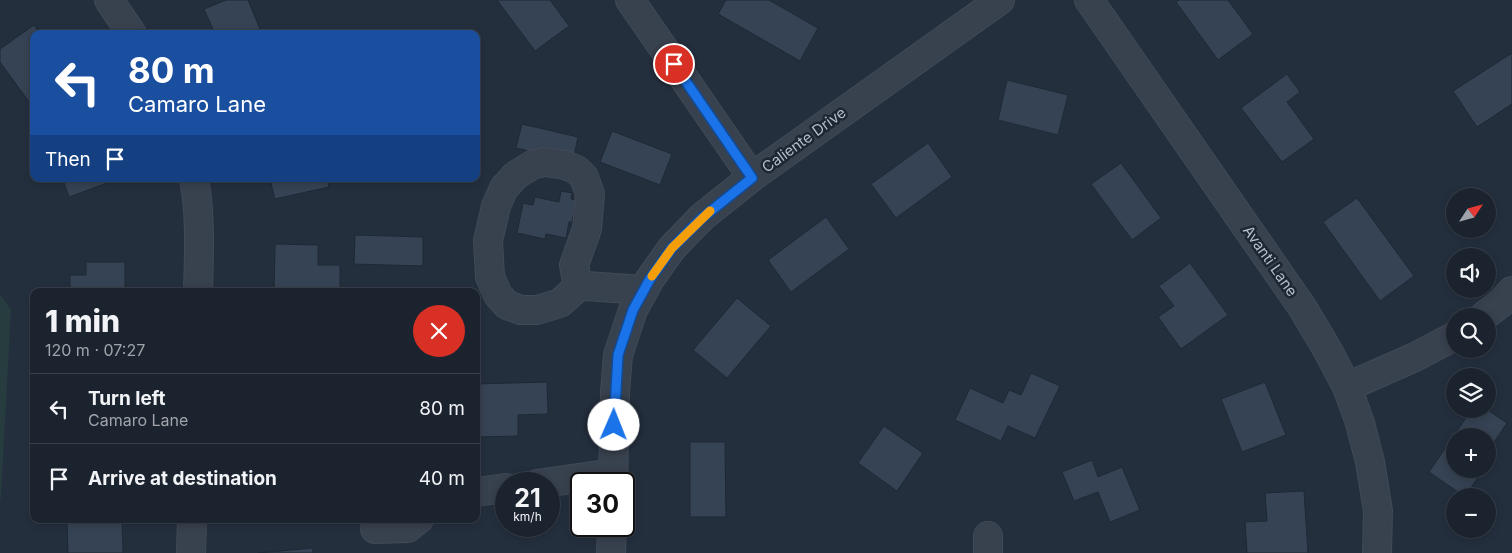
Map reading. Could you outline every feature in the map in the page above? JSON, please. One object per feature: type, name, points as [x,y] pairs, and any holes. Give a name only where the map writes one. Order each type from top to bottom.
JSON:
[{"type":"street","points":[[109,0],[129,30]]},
{"type":"street","points":[[630,0],[752,178]]},
{"type":"street","name":"Caliente Drive","points":[[613,472],[618,355],[633,310],[672,248],[702,218],[752,178],[1000,0]]},
{"type":"street","name":"Avanti Lane","points":[[1090,0],[1302,307],[1327,349],[1346,387],[1360,423],[1370,462],[1378,511],[1377,553]]},
{"type":"street","points":[[578,287],[574,265],[588,229],[590,194],[584,177],[577,170],[565,165],[545,162],[534,164],[516,175],[504,188],[496,206],[488,241],[490,277],[498,295],[507,305],[521,310],[537,310],[560,303],[578,287],[644,290]]},
{"type":"street","points":[[195,182],[199,243],[198,288]]},
{"type":"street","points":[[1494,308],[1512,291]]},
{"type":"street","points":[[1346,387],[1415,357],[1446,341]]},
{"type":"street","points":[[480,491],[495,489]]},
{"type":"street","points":[[191,553],[192,523]]},
{"type":"street","points":[[375,529],[408,528],[414,523]]},
{"type":"street","points":[[611,553],[612,537]]},
{"type":"green space","points":[[0,294],[11,310],[0,501]]},
{"type":"building","points":[[226,0],[248,0],[260,30],[213,30],[204,9]]},
{"type":"building","points":[[497,0],[550,0],[569,26],[535,51]]},
{"type":"building","points":[[726,0],[769,0],[818,28],[800,61],[718,14]]},
{"type":"building","points":[[1179,0],[1228,0],[1253,34],[1218,60],[1176,2]]},
{"type":"building","points":[[34,25],[37,30],[30,30],[29,102],[0,62],[0,49]]},
{"type":"building","points":[[1512,53],[1512,104],[1477,127],[1453,91]]},
{"type":"building","points":[[1287,74],[1300,92],[1287,102],[1314,139],[1282,162],[1241,108]]},
{"type":"building","points":[[1007,80],[1068,95],[1058,135],[998,120]]},
{"type":"building","points":[[522,124],[578,137],[573,161],[516,148]]},
{"type":"building","points":[[612,131],[672,154],[660,185],[600,162]]},
{"type":"building","points":[[928,143],[952,177],[896,218],[871,184]]},
{"type":"building","points":[[1121,163],[1161,218],[1132,240],[1091,184]]},
{"type":"building","points":[[64,182],[110,182],[69,197]]},
{"type":"building","points":[[271,182],[328,182],[329,187],[275,199]]},
{"type":"building","points":[[561,191],[572,193],[571,199],[576,200],[572,222],[569,222],[566,238],[546,234],[545,239],[517,233],[523,203],[533,205],[535,197],[559,202]]},
{"type":"building","points":[[1357,198],[1414,276],[1380,301],[1323,222]]},
{"type":"building","points":[[826,217],[849,249],[791,292],[768,260]]},
{"type":"building","points":[[355,235],[423,237],[423,266],[354,264]]},
{"type":"building","points":[[275,244],[318,245],[318,265],[340,265],[340,288],[274,288]]},
{"type":"building","points":[[86,262],[125,262],[125,288],[70,288],[70,275],[86,275]]},
{"type":"building","points":[[1190,263],[1228,315],[1181,349],[1158,317],[1174,306],[1159,286]]},
{"type":"building","points":[[737,298],[771,326],[727,378],[693,350]]},
{"type":"building","points":[[1031,373],[1060,386],[1035,438],[1008,426],[1001,441],[955,420],[970,388],[1003,403],[1009,390],[1021,395]]},
{"type":"building","points":[[547,382],[548,414],[518,415],[518,436],[480,437],[480,384]]},
{"type":"building","points":[[1265,382],[1286,435],[1242,452],[1221,399]]},
{"type":"building","points":[[1496,416],[1507,423],[1496,439],[1496,428],[1459,428],[1466,418],[1496,418]]},
{"type":"building","points":[[884,426],[923,453],[897,491],[858,463]]},
{"type":"building","points":[[690,442],[725,442],[726,517],[690,517]]},
{"type":"building","points":[[1446,447],[1446,478],[1478,478],[1471,488],[1452,488],[1429,472]]},
{"type":"building","points":[[1092,460],[1098,477],[1122,467],[1140,510],[1110,522],[1098,492],[1074,501],[1062,472]]},
{"type":"building","points":[[1304,491],[1308,553],[1247,553],[1245,522],[1267,521],[1265,493]]},
{"type":"building","points":[[67,523],[122,523],[123,553],[68,553]]},
{"type":"building","points":[[313,548],[313,553],[258,553]]},
{"type":"slow traffic","points":[[652,276],[672,248],[710,211]]},
{"type":"route","points":[[614,425],[618,355],[633,310],[650,279],[672,248],[702,218],[752,178],[674,64]]}]
